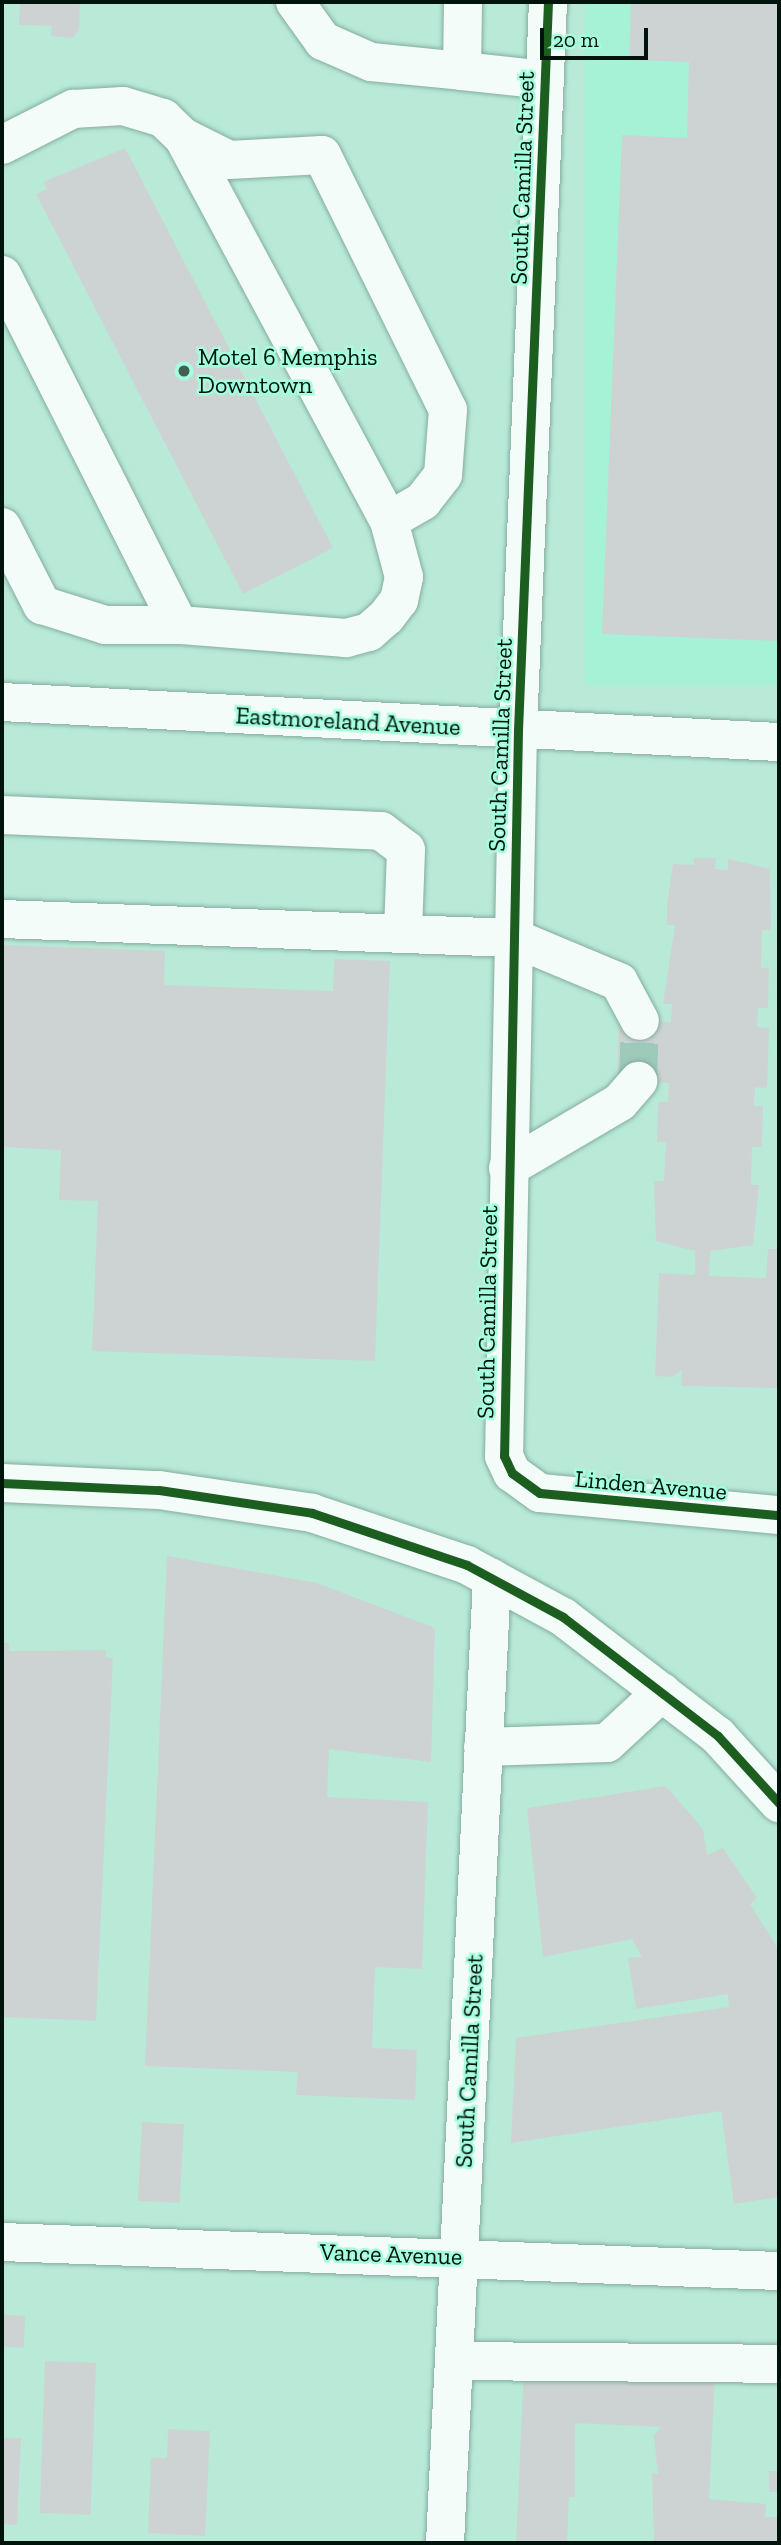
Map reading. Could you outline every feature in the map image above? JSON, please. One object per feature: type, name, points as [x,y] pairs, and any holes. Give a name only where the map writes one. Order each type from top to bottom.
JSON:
[{"type":"street","points":[[295,2],[323,41],[371,62],[545,80]]},
{"type":"street","points":[[461,71],[463,2]]},
{"type":"street","name":"South Camilla Street","points":[[524,1483],[504,1456],[508,1168],[518,730],[548,2]]},
{"type":"street","points":[[2,145],[46,119],[97,106],[142,111],[183,137],[229,160],[322,155],[448,410],[443,475],[423,501],[391,525]]},
{"type":"street","points":[[2,527],[42,605],[105,625],[179,625],[346,638],[369,632],[399,600],[404,559],[391,525],[183,137]]},
{"type":"street","points":[[2,275],[179,625]]},
{"type":"street","name":"Eastmoreland Avenue","points":[[2,702],[779,742]]},
{"type":"street","points":[[2,815],[381,831],[406,850],[403,933]]},
{"type":"street","points":[[2,919],[514,938],[619,982],[640,1021]]},
{"type":"street","points":[[508,1168],[620,1102],[639,1081]]},
{"type":"street","points":[[2,1483],[159,1490],[312,1513],[373,1529],[492,1578],[563,1617],[662,1692],[718,1736],[779,1803]]},
{"type":"street","name":"Linden Avenue","points":[[524,1483],[562,1497],[779,1515]]},
{"type":"street","name":"South Camilla Street","points":[[445,2543],[492,1578]]},
{"type":"street","points":[[483,1747],[607,1743],[662,1692]]},
{"type":"street","name":"Vance Avenue","points":[[2,2242],[460,2256],[779,2271]]},
{"type":"street","points":[[455,2361],[779,2364]]},
{"type":"shaded area","points":[[585,2],[779,2],[779,685],[585,685]]},
{"type":"building","points":[[20,2],[80,2],[79,29],[73,38],[51,36],[52,26],[19,25]]},
{"type":"building","points":[[631,2],[779,2],[779,641],[602,634],[622,135],[687,138],[689,62],[629,60]]},
{"type":"building","name":"Motel 6 Memphis Downtown","points":[[125,148],[333,548],[243,594],[36,194],[47,189],[43,182]]},
{"type":"building","points":[[694,858],[716,858],[715,869],[728,870],[728,859],[770,869],[771,930],[762,930],[761,968],[769,968],[768,1008],[758,1008],[757,1027],[769,1028],[767,1088],[755,1087],[754,1106],[763,1106],[762,1147],[752,1147],[751,1185],[759,1185],[753,1245],[710,1251],[709,1276],[766,1278],[768,1249],[779,1249],[779,1388],[681,1386],[682,1369],[673,1377],[655,1376],[659,1273],[695,1275],[695,1251],[656,1241],[654,1181],[664,1181],[666,1142],[657,1142],[658,1102],[668,1102],[669,1083],[617,1081],[619,1020],[671,1022],[672,1004],[663,1004],[675,925],[667,925],[667,904],[673,864],[694,865]]},
{"type":"building","points":[[2,945],[165,951],[164,985],[333,991],[334,959],[390,961],[375,1361],[92,1351],[98,1201],[59,1200],[61,1150],[2,1147]]},
{"type":"building","points":[[167,1556],[317,1583],[435,1628],[431,1762],[329,1749],[327,1797],[428,1802],[422,1969],[375,1967],[372,2048],[417,2050],[415,2100],[296,2095],[298,2072],[145,2066]]},
{"type":"building","points":[[2,1643],[9,1643],[9,1651],[106,1650],[105,1657],[113,1658],[96,2021],[2,2017]]},
{"type":"building","points":[[666,1786],[703,1829],[707,1855],[723,1848],[757,1898],[750,1904],[779,1950],[779,2197],[734,2204],[721,2111],[511,2143],[516,2038],[729,2007],[728,1994],[636,2009],[628,1958],[642,1957],[632,1939],[543,1957],[527,1808]]},
{"type":"building","points":[[142,2122],[184,2124],[180,2203],[138,2201]]},
{"type":"building","points":[[2,2315],[25,2316],[24,2348],[2,2347]]},
{"type":"building","points":[[45,2361],[96,2363],[91,2515],[40,2513]]},
{"type":"building","points":[[524,2367],[715,2376],[709,2499],[766,2504],[765,2517],[779,2517],[779,2543],[654,2543],[652,2473],[658,2474],[654,2436],[661,2427],[575,2423],[575,2497],[569,2497],[567,2543],[516,2543]]},
{"type":"building","points":[[168,2429],[210,2431],[205,2536],[148,2533],[151,2458],[167,2458]]},
{"type":"building","points":[[2,2438],[21,2438],[17,2525],[2,2524]]},
{"type":"building","points":[[769,2471],[779,2471],[779,2492],[769,2492]]},
{"type":"tunnel","points":[[638,1081],[640,1021]]},
{"type":"cycle path","points":[[548,2],[518,730],[504,1456],[512,1473],[540,1493],[779,1515]]},
{"type":"cycle path","points":[[2,1483],[159,1490],[312,1513],[467,1565],[563,1617],[718,1736],[779,1803]]},
{"type":"place","name":"Motel 6 Memphis Downtown","points":[[184,371]]}]
